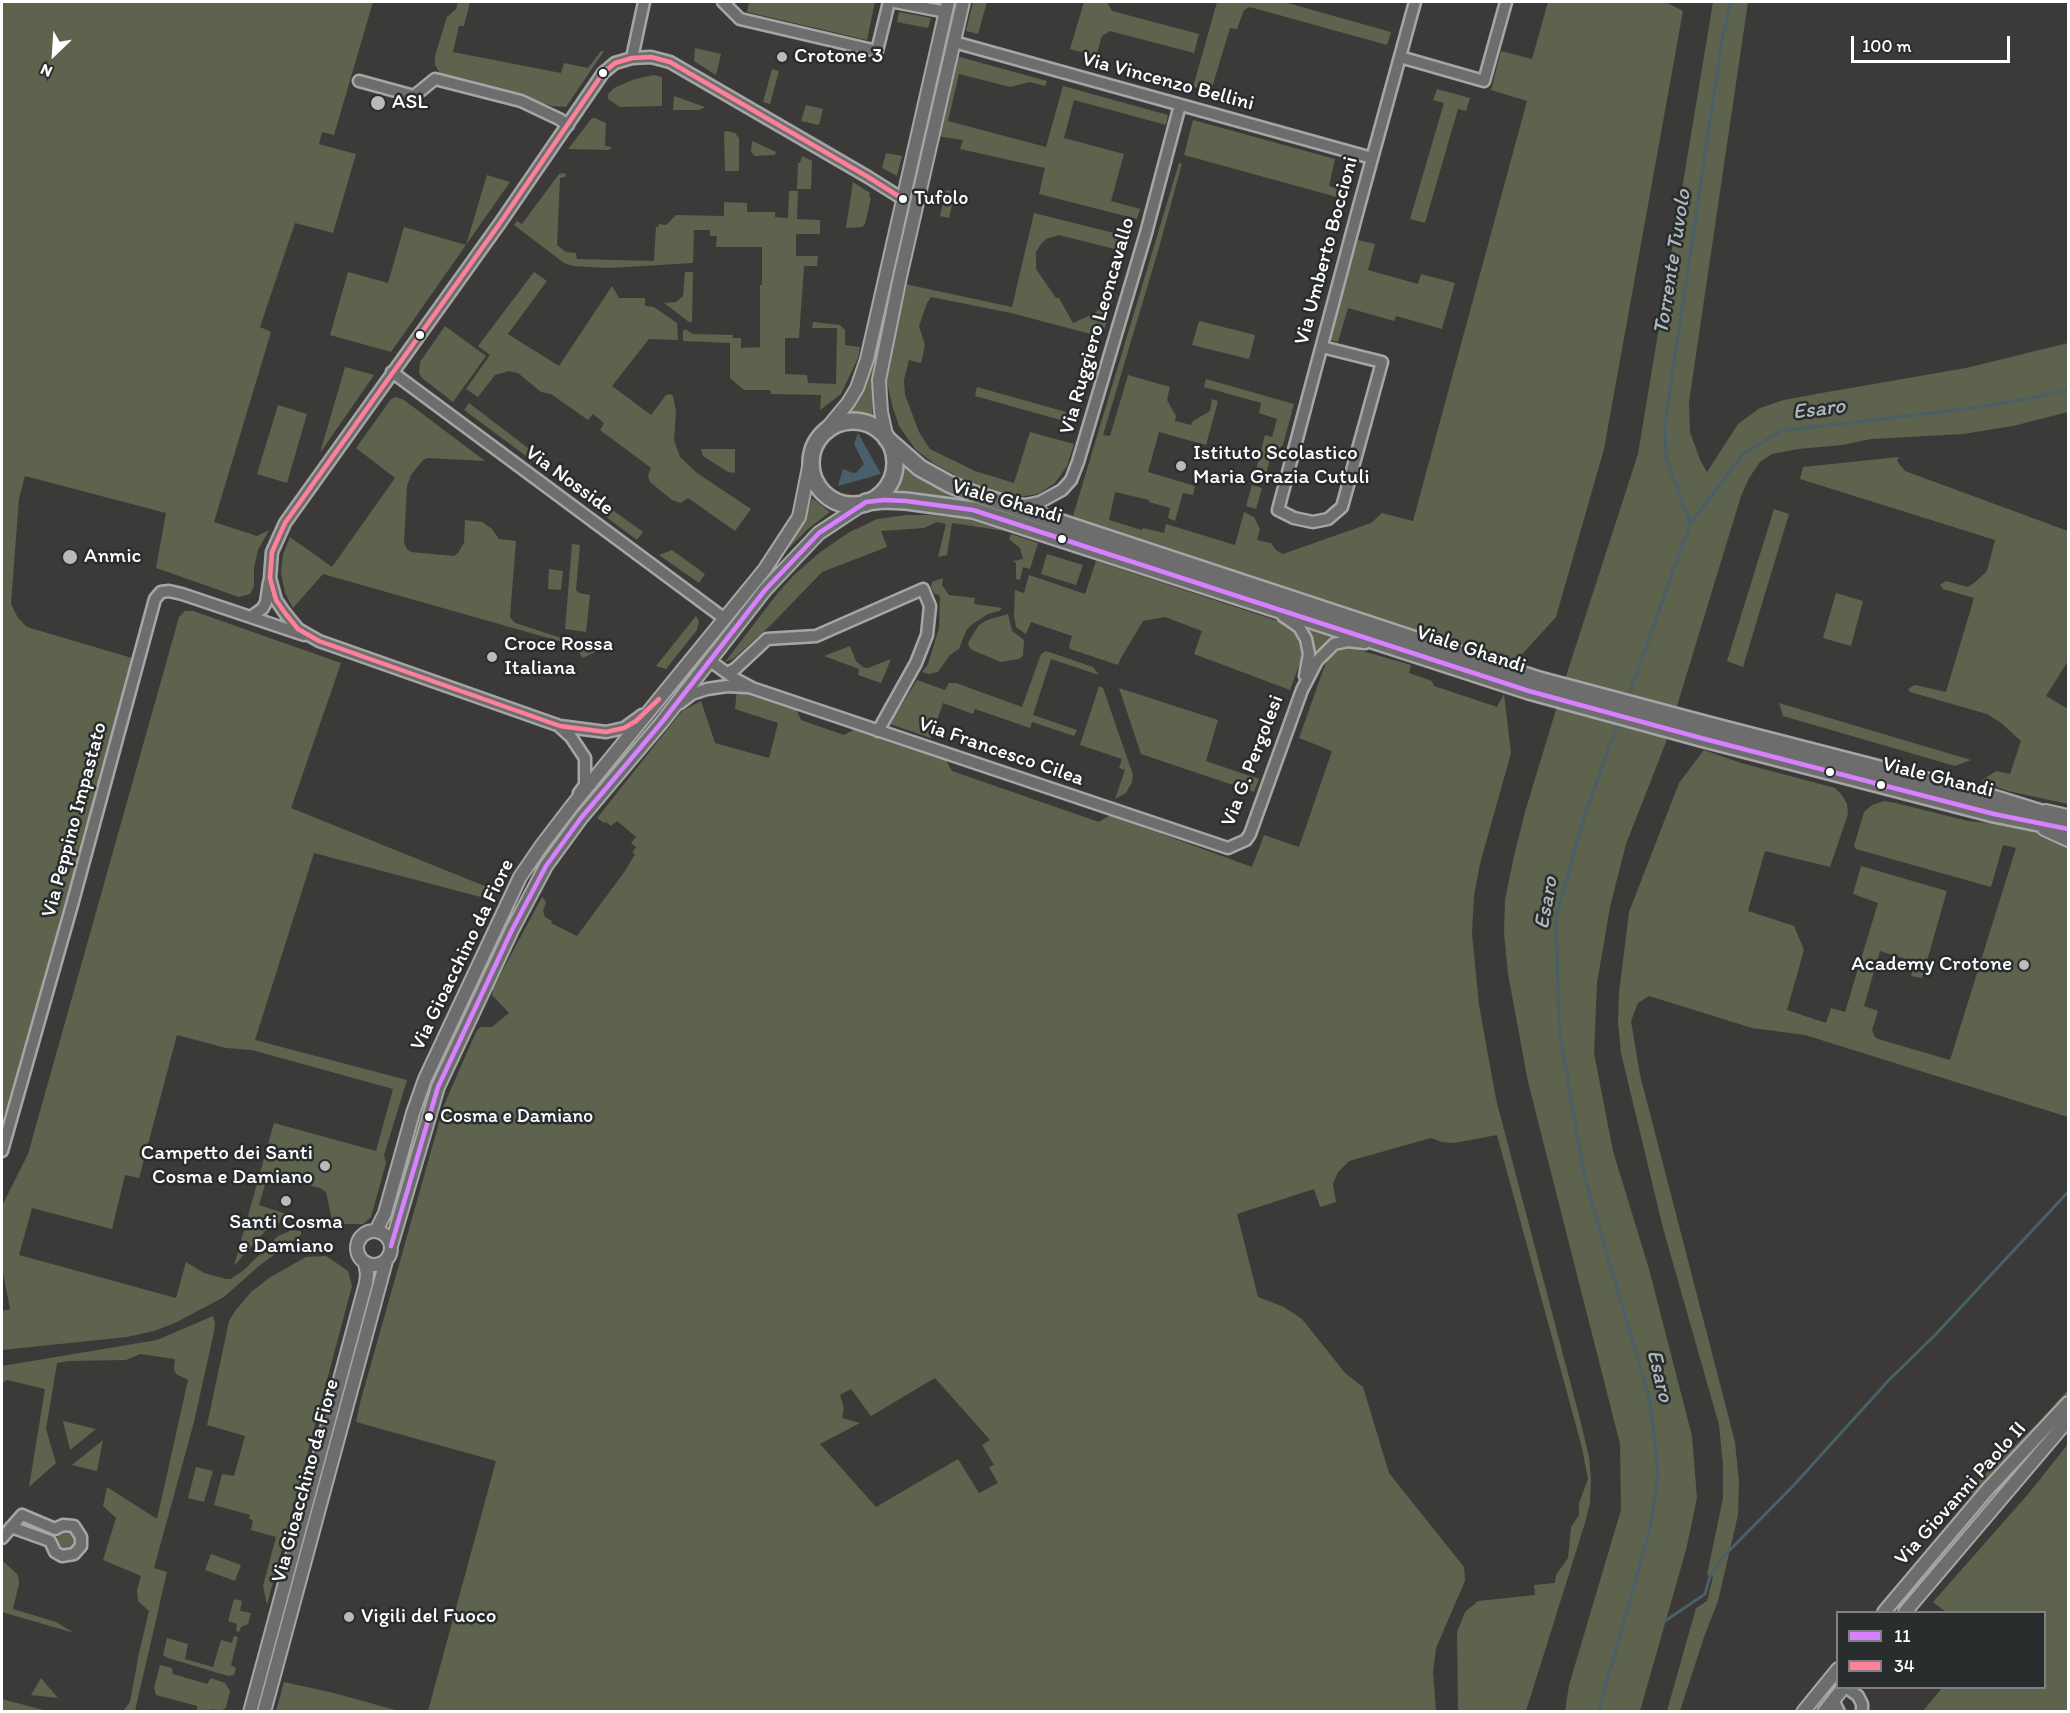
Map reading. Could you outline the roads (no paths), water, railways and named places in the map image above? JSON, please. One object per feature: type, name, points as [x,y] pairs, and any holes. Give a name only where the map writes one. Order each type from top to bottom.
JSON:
[{"type":"main road","points":[[852,421],[866,423],[877,429],[887,439],[894,459],[890,481],[884,490],[866,502],[854,505],[842,503],[821,491],[811,469],[811,457],[818,439],[833,426],[852,421]]},
{"type":"main road","name":"Viale Ghandi","points":[[887,439],[920,468],[949,484],[1399,642]]},
{"type":"main road","name":"Viale Ghandi","points":[[866,502],[906,501],[973,510],[1250,601],[1716,727],[2068,829]]},
{"type":"main road","name":"Viale Ghandi","points":[[1995,806],[2068,822]]},
{"type":"street","points":[[632,58],[644,2]]},
{"type":"street","points":[[723,2],[740,19],[877,51],[889,2]]},
{"type":"street","points":[[818,439],[848,403],[862,376],[872,343],[947,7],[895,2]]},
{"type":"street","points":[[887,439],[879,394],[879,380],[963,2]]},
{"type":"street","name":"Via Umberto Boccioni","points":[[1322,346],[1382,362],[1342,507],[1328,519],[1313,522],[1294,518],[1278,510],[1372,158],[1415,2]]},
{"type":"street","points":[[1400,57],[1484,81],[1506,2]]},
{"type":"street","name":"Via Vincenzo Bellini","points":[[954,42],[1372,158]]},
{"type":"street","points":[[251,617],[259,613],[266,602],[272,552],[285,523],[603,73],[615,63],[632,58],[651,57],[670,62],[859,171],[903,199]]},
{"type":"street","points":[[359,81],[414,96],[435,80],[521,101],[568,125]]},
{"type":"street","name":"Via Ruggiero Leoncavallo","points":[[999,503],[1033,503],[1053,496],[1071,480],[1146,233],[1180,105]]},
{"type":"street","name":"Via Nosside","points":[[392,372],[725,619]]},
{"type":"street","name":"Via Gioacchino da Fiore","points":[[376,1231],[385,1213],[413,1113],[430,1068],[520,877],[571,807],[765,569],[799,517],[811,457]]},
{"type":"street","name":"Via Gioacchino da Fiore","points":[[391,1246],[438,1087],[538,879],[575,827],[765,590],[819,533],[866,502]]},
{"type":"street","points":[[270,578],[276,600],[285,613],[298,629],[319,641],[560,726],[606,732],[624,728],[636,721],[659,699]]},
{"type":"street","points":[[727,673],[735,669],[767,639],[816,636],[923,589],[930,606],[927,635],[916,663],[878,731]]},
{"type":"street","name":"Via Peppino Impastato","points":[[2,1151],[72,905],[154,599],[162,592],[169,591],[319,641]]},
{"type":"street","points":[[1250,601],[1281,614],[1304,632],[1309,654],[1302,690]]},
{"type":"street","points":[[1302,690],[1317,661],[1331,645],[1348,641],[1399,642]]},
{"type":"street","points":[[709,660],[752,688]]},
{"type":"street","points":[[672,708],[692,694],[707,689],[727,686],[752,688]]},
{"type":"street","name":"Via Francesco Cilea","points":[[752,688],[1214,844],[1228,848],[1238,844]]},
{"type":"street","name":"Via G. Pergolesi","points":[[1238,844],[1246,840],[1250,834],[1302,690]]},
{"type":"street","points":[[560,726],[571,737],[585,758],[585,784],[571,807]]},
{"type":"street","points":[[1995,806],[2068,816]]},
{"type":"street","points":[[1995,806],[2068,840]]},
{"type":"street","points":[[376,1231],[386,1236],[391,1246],[391,1252],[386,1261],[375,1266],[364,1263],[358,1254],[358,1243],[365,1234],[376,1231]]},
{"type":"street","name":"Via Gioacchino da Fiore","points":[[264,1712],[386,1261]]},
{"type":"street","name":"Via Gioacchino da Fiore","points":[[250,1712],[366,1283],[368,1274],[364,1263]]},
{"type":"street","name":"Via Giovanni Paolo II","points":[[1885,1611],[1987,1490],[2068,1403]]},
{"type":"street","name":"Via Giovanni Paolo II","points":[[1906,1611],[2068,1420]]},
{"type":"street","points":[[2,1538],[11,1527],[22,1515],[55,1529],[63,1525],[74,1526],[82,1542],[74,1554],[62,1556],[55,1552],[50,1541],[11,1527]]},
{"type":"street","points":[[1803,1712],[1836,1671]]},
{"type":"street","points":[[1828,1681],[1836,1688]]},
{"type":"street","points":[[1824,1712],[1841,1692]]},
{"type":"street","points":[[1839,1712],[1841,1692]]},
{"type":"street","points":[[1841,1692],[1858,1696],[1863,1712]]},
{"type":"water","points":[[858,433],[881,474],[838,486],[843,469],[853,473],[864,464],[854,444]]},
{"type":"waterway","name":"Torrente Tuvolo","points":[[1690,524],[1666,456],[1665,424],[1722,40],[1731,2]]},
{"type":"waterway","name":"Esaro","points":[[1628,697],[1690,524],[1743,454],[1781,431],[1973,408],[2068,389]]},
{"type":"waterway","name":"Esaro","points":[[1598,1712],[1650,1529],[1658,1473],[1650,1401],[1584,1175],[1559,1028],[1556,918],[1584,817],[1619,720]]},
{"type":"waterway","points":[[1665,1621],[1705,1594],[1710,1576],[1722,1558],[1794,1485],[1888,1381],[1936,1334],[2068,1192]]},
{"type":"place","name":"Crotone 3","points":[[782,57]]},
{"type":"place","name":"ASL","points":[[378,103]]},
{"type":"place","name":"Tufolo","points":[[903,199]]},
{"type":"place","name":"Istituto Scolastico Maria Grazia Cutuli","points":[[1181,466]]},
{"type":"place","name":"Anmic","points":[[70,557]]},
{"type":"place","name":"Croce Rossa Italiana","points":[[492,657]]},
{"type":"place","name":"Academy Crotone","points":[[2024,965]]},
{"type":"place","name":"Cosma e Damiano","points":[[429,1117]]},
{"type":"place","name":"Campetto dei Santi Cosma e Damiano","points":[[325,1166]]},
{"type":"place","name":"Santi Cosma e Damiano","points":[[286,1201]]},
{"type":"place","name":"Vigili del Fuoco","points":[[349,1617]]}]
